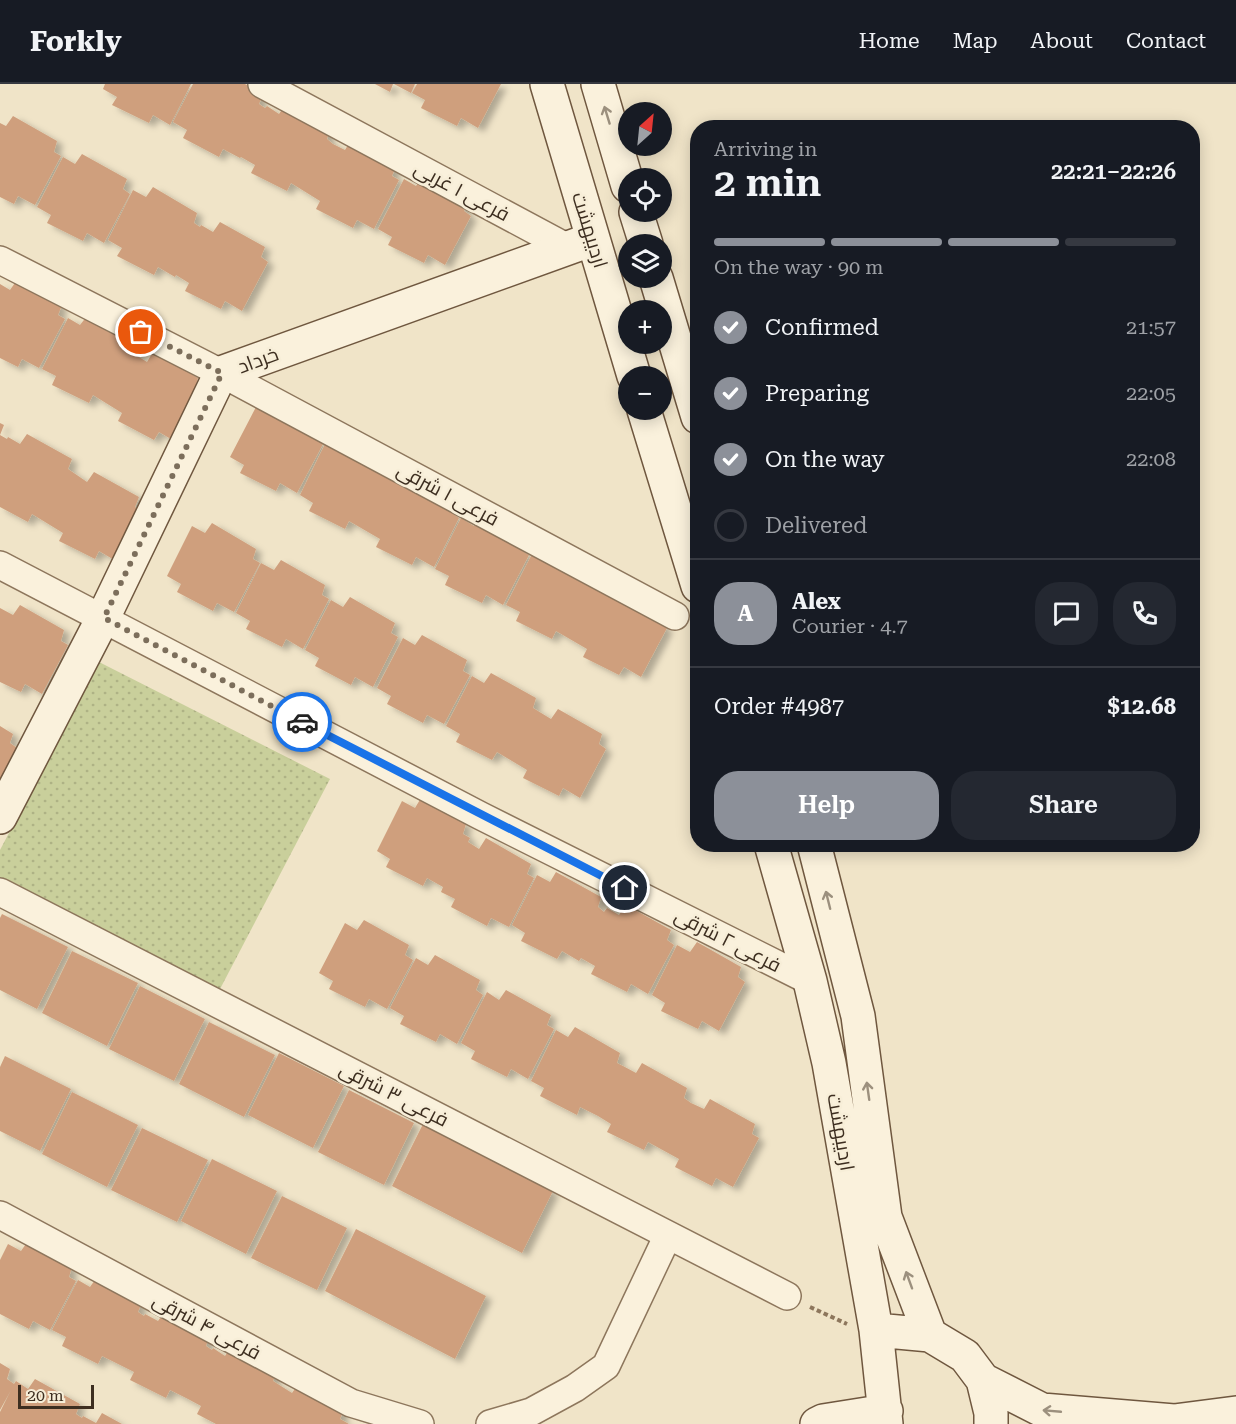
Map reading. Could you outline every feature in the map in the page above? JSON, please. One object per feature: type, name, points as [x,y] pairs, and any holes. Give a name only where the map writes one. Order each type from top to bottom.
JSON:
[{"type":"street","name":"فرعی ۱ غربی","points":[[261,84],[356,134],[580,244]]},
{"type":"street","name":"اردیبهشت","points":[[547,84],[580,244],[630,366]]},
{"type":"street","points":[[598,84],[623,168]]},
{"type":"street","name":"خرداد","points":[[0,817],[104,618],[222,373],[580,244]]},
{"type":"street","name":"فرعی ۱ شرقی","points":[[0,260],[222,373],[675,615]]},
{"type":"street","points":[[659,288],[690,391]]},
{"type":"street","points":[[647,420],[690,560]]},
{"type":"street","name":"فرعی ۲ شرقی","points":[[0,565],[481,816],[810,981]]},
{"type":"street","name":"اردیبهشت","points":[[773,852],[810,981],[829,1063],[876,1334],[882,1420]]},
{"type":"street","points":[[816,852],[858,1016],[885,1217],[930,1335]]},
{"type":"street","name":"فرعی ۳ شرقی","points":[[0,892],[788,1296]]},
{"type":"street","name":"فرعی ۴ شرقی","points":[[0,1215],[354,1413],[420,1424]]},
{"type":"street","points":[[490,1424],[531,1412],[575,1388],[606,1366],[668,1235]]},
{"type":"street","points":[[876,1334],[930,1335],[965,1356],[982,1380],[991,1413],[991,1424]]},
{"type":"street","points":[[982,1380],[1042,1410],[1174,1421],[1236,1413]]},
{"type":"street","points":[[817,1424],[823,1420],[882,1420]]},
{"type":"path","points":[[788,1296],[876,1334]]},
{"type":"green space","points":[[99,662],[330,779],[220,989],[0,877],[0,850]]},
{"type":"building","points":[[105,84],[191,84],[170,125],[153,115],[149,123],[112,105],[117,97],[103,89]]},
{"type":"building","points":[[193,84],[245,84],[263,94],[259,104],[265,108],[267,106],[279,114],[286,104],[330,129],[327,139],[333,144],[345,150],[351,140],[396,166],[392,176],[399,180],[374,229],[357,220],[353,228],[316,209],[320,201],[291,183],[287,191],[251,173],[255,165],[241,157],[223,149],[219,157],[183,138],[187,130],[173,122]]},
{"type":"building","points":[[375,84],[393,84],[390,92]]},
{"type":"building","points":[[394,84],[415,84],[411,93]]},
{"type":"building","points":[[417,84],[501,84],[478,128],[461,118],[457,126],[421,108],[425,100],[412,93]]},
{"type":"building","points":[[13,116],[57,141],[54,152],[61,156],[35,205],[18,196],[14,204],[0,197],[0,123],[6,126]]},
{"type":"building","points":[[82,154],[127,179],[123,189],[130,194],[104,243],[87,233],[83,241],[47,223],[51,215],[37,207],[63,157],[75,164]]},
{"type":"building","points":[[423,176],[468,201],[464,211],[471,216],[445,265],[428,255],[424,263],[388,245],[392,237],[378,229],[404,179],[416,186]]},
{"type":"building","points":[[153,187],[197,213],[194,223],[200,227],[201,225],[213,232],[220,222],[265,247],[261,257],[268,262],[242,311],[225,301],[221,309],[185,291],[189,283],[176,275],[175,277],[158,267],[154,275],[117,256],[122,248],[108,240],[133,190],[146,197]]},
{"type":"building","points":[[17,280],[62,305],[58,315],[65,319],[39,368],[22,359],[18,367],[0,358],[0,284],[10,290]]},
{"type":"building","points":[[87,316],[132,341],[129,351],[147,362],[153,352],[198,378],[195,388],[202,393],[176,442],[159,432],[154,440],[118,421],[122,413],[93,395],[89,403],[52,385],[56,376],[42,369],[68,318],[80,325]]},
{"type":"building","points":[[275,404],[320,429],[316,439],[323,444],[297,493],[280,483],[276,491],[240,473],[244,465],[230,457],[256,407],[268,414]]},
{"type":"building","points":[[0,423],[4,425],[0,435]]},
{"type":"building","points":[[27,434],[72,459],[68,469],[87,482],[94,472],[139,497],[135,507],[142,512],[116,561],[99,551],[95,559],[59,541],[63,533],[32,514],[28,522],[0,507],[0,435],[20,444]]},
{"type":"building","points":[[344,442],[389,467],[386,477],[404,488],[411,478],[456,503],[452,513],[459,518],[434,567],[416,557],[412,565],[376,547],[380,539],[349,521],[345,529],[309,511],[313,503],[300,495],[325,444],[337,452]]},
{"type":"building","points":[[480,516],[525,541],[522,551],[529,555],[503,605],[486,595],[482,603],[445,585],[449,576],[435,569],[461,518],[474,526]]},
{"type":"building","points":[[212,523],[256,549],[253,559],[260,563],[234,612],[217,603],[213,611],[177,592],[181,584],[167,576],[192,526],[205,533]]},
{"type":"building","points":[[551,552],[592,587],[611,598],[618,588],[663,614],[660,623],[667,628],[641,677],[624,667],[619,675],[583,657],[587,649],[556,631],[552,639],[516,621],[520,612],[506,605],[532,554],[544,562]]},
{"type":"building","points":[[281,560],[325,585],[322,595],[329,599],[303,649],[286,639],[282,647],[246,629],[250,621],[236,613],[261,563],[274,570]]},
{"type":"building","points":[[350,597],[395,623],[391,633],[398,637],[373,687],[355,677],[351,685],[315,666],[319,658],[305,650],[331,600],[343,607]]},
{"type":"building","points":[[20,605],[64,630],[61,641],[68,645],[42,694],[25,684],[21,692],[0,682],[0,608],[13,615]]},
{"type":"building","points":[[422,635],[467,660],[463,671],[470,675],[444,724],[427,715],[423,723],[387,704],[391,696],[377,688],[403,638],[415,645]]},
{"type":"building","points":[[491,673],[536,698],[533,708],[551,719],[558,709],[602,734],[599,744],[606,749],[580,798],[563,788],[559,796],[523,778],[527,770],[497,752],[492,760],[456,742],[460,734],[446,726],[472,676],[484,683]]},
{"type":"building","points":[[0,726],[13,734],[10,743],[17,748],[0,780]]},
{"type":"building","points":[[421,798],[466,824],[463,834],[470,838],[468,842],[479,849],[486,838],[531,864],[527,874],[534,878],[509,927],[491,918],[487,926],[451,907],[455,899],[441,892],[443,887],[427,878],[423,886],[386,867],[390,859],[377,851],[402,801],[415,808]]},
{"type":"building","points":[[556,872],[601,897],[598,907],[604,912],[607,908],[619,915],[626,905],[671,930],[667,940],[674,945],[648,994],[631,984],[627,992],[591,974],[595,966],[581,958],[579,961],[562,951],[557,959],[521,941],[525,933],[512,925],[537,875],[550,882]]},
{"type":"building","points":[[2,914],[68,947],[37,1009],[0,990],[0,918]]},
{"type":"building","points":[[364,920],[409,945],[405,955],[413,960],[387,1009],[369,999],[365,1007],[329,989],[333,981],[319,973],[345,923],[357,930]]},
{"type":"building","points":[[697,942],[741,967],[738,977],[745,982],[719,1031],[702,1021],[698,1029],[661,1011],[665,1003],[652,995],[677,945],[690,952]]},
{"type":"building","points":[[72,951],[138,983],[107,1046],[42,1013]]},
{"type":"building","points":[[435,955],[480,980],[476,990],[483,995],[457,1044],[440,1034],[436,1042],[400,1024],[404,1016],[390,1008],[416,958],[428,965]]},
{"type":"building","points":[[140,986],[205,1019],[174,1081],[109,1049]]},
{"type":"building","points":[[506,990],[551,1015],[547,1025],[554,1029],[528,1079],[511,1069],[507,1077],[471,1059],[475,1051],[461,1043],[487,992],[499,1000]]},
{"type":"building","points":[[209,1022],[275,1055],[244,1117],[179,1084]]},
{"type":"building","points":[[575,1027],[620,1053],[617,1063],[636,1073],[642,1063],[687,1088],[684,1098],[691,1103],[704,1109],[710,1099],[755,1124],[752,1134],[759,1138],[733,1187],[716,1178],[712,1186],[675,1167],[679,1159],[648,1142],[644,1150],[607,1132],[611,1124],[598,1116],[580,1107],[577,1115],[540,1096],[544,1088],[531,1081],[556,1030],[568,1037]]},
{"type":"building","points":[[279,1053],[344,1086],[313,1148],[248,1115]]},
{"type":"building","points":[[5,1056],[71,1089],[40,1151],[0,1131],[0,1067]]},
{"type":"building","points":[[349,1090],[414,1123],[384,1185],[318,1152]]},
{"type":"building","points":[[72,1092],[138,1125],[107,1187],[42,1154]]},
{"type":"building","points":[[423,1124],[553,1191],[522,1253],[392,1186]]},
{"type":"building","points":[[142,1128],[208,1160],[177,1222],[111,1190]]},
{"type":"building","points":[[212,1159],[277,1191],[246,1254],[181,1221]]},
{"type":"building","points":[[282,1196],[347,1228],[317,1290],[251,1258]]},
{"type":"building","points":[[356,1229],[486,1296],[455,1359],[325,1291]]},
{"type":"building","points":[[28,1241],[72,1267],[69,1277],[76,1281],[50,1330],[33,1321],[29,1329],[0,1314],[0,1260],[8,1244],[21,1251]]},
{"type":"building","points":[[97,1277],[142,1302],[138,1312],[144,1316],[145,1314],[158,1321],[165,1311],[209,1337],[206,1346],[212,1350],[213,1348],[225,1356],[232,1345],[277,1371],[273,1381],[292,1393],[299,1383],[344,1409],[340,1419],[349,1424],[216,1424],[197,1414],[201,1406],[188,1399],[170,1390],[166,1398],[130,1380],[134,1372],[102,1356],[98,1364],[62,1346],[66,1337],[52,1330],[78,1280],[90,1287]]},
{"type":"building","points":[[0,1363],[10,1369],[7,1379],[14,1384],[16,1381],[28,1389],[35,1379],[80,1404],[76,1414],[82,1418],[83,1416],[96,1423],[102,1413],[122,1424],[0,1424],[0,1412],[11,1390],[0,1410]]},
{"type":"way so far","points":[[141,332],[222,373],[104,618],[302,722]]},
{"type":"route","points":[[302,722],[625,888]]}]
